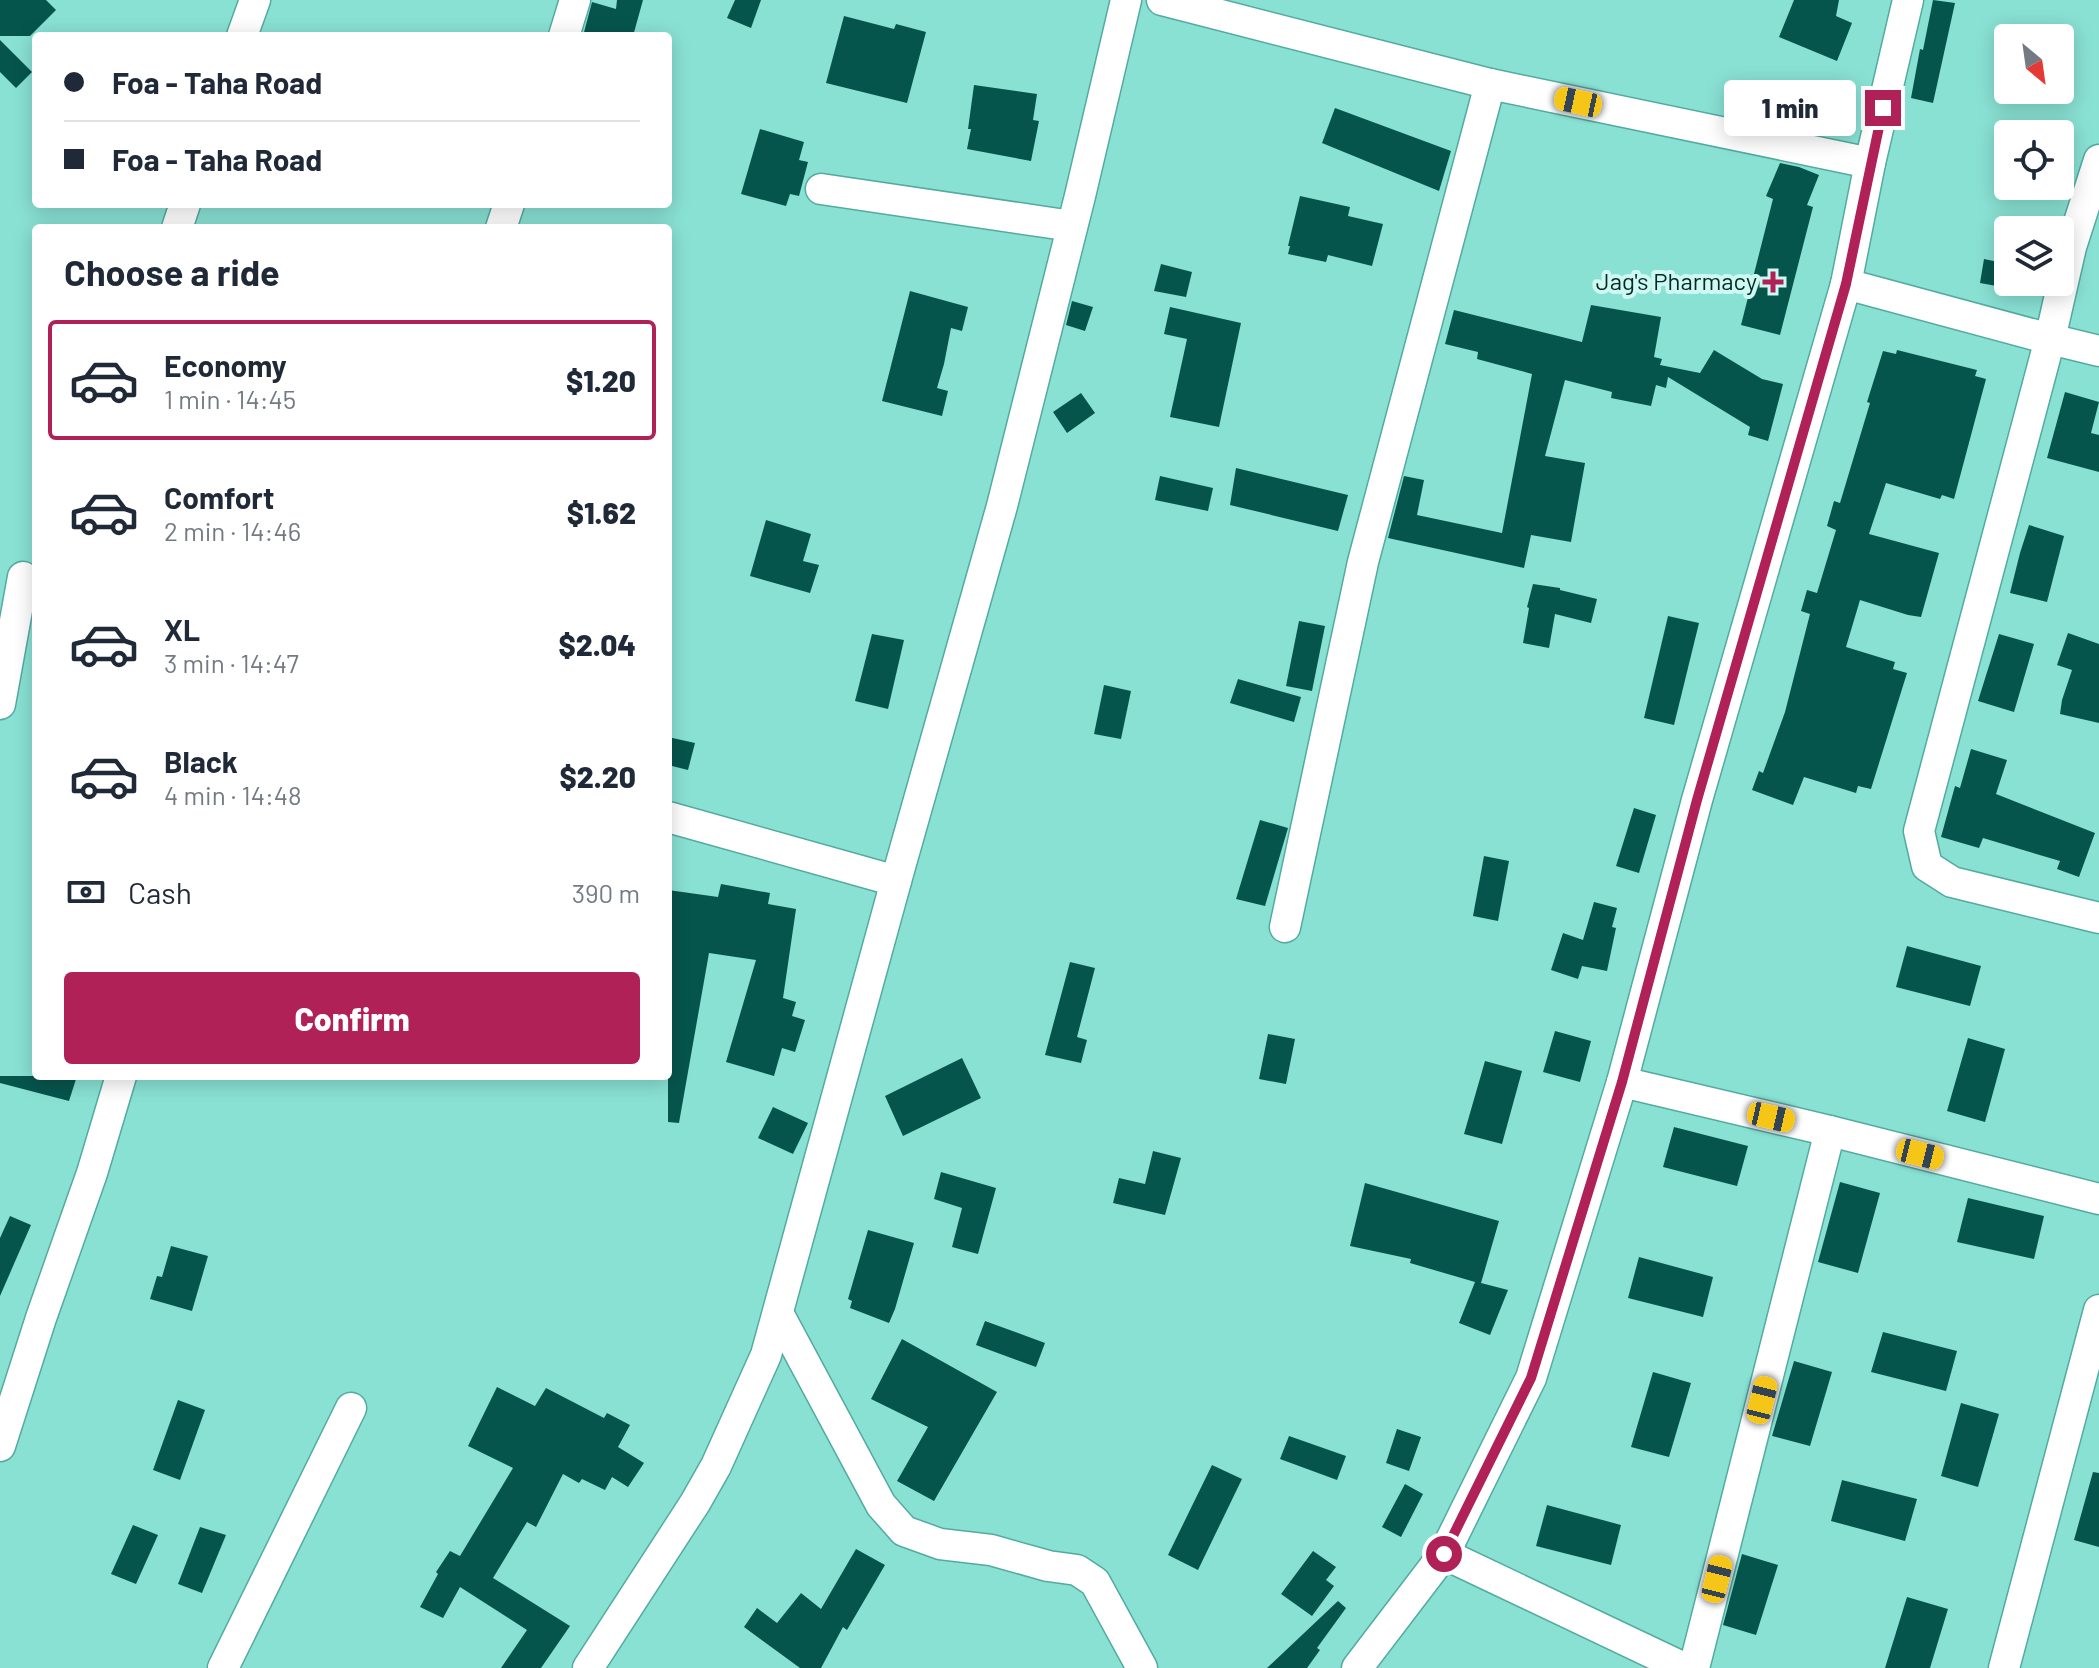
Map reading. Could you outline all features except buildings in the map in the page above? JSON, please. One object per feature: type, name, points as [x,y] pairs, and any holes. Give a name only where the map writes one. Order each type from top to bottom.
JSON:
[{"type":"street","points":[[243,32],[255,0]]},
{"type":"street","points":[[565,32],[575,0]]},
{"type":"street","points":[[588,1668],[695,1503],[716,1466],[766,1355],[1002,506],[1126,0]]},
{"type":"street","points":[[1162,0],[1490,84],[1870,163]]},
{"type":"street","points":[[1357,1668],[1444,1554],[1531,1378],[1622,1082],[1697,800],[1846,284],[1908,0]]},
{"type":"street","points":[[1285,927],[1363,562],[1490,84]]},
{"type":"street","points":[[2099,160],[2071,247],[2050,339],[1919,831],[1927,866],[1952,882],[2099,918]]},
{"type":"street","points":[[821,189],[1072,226]]},
{"type":"street","points":[[1846,284],[2099,351]]},
{"type":"street","points":[[0,704],[20,576]]},
{"type":"street","points":[[672,818],[896,881]]},
{"type":"street","points":[[0,1446],[92,1173],[120,1080]]},
{"type":"street","points":[[1622,1082],[2099,1199]]},
{"type":"street","points":[[1694,1668],[1830,1131]]},
{"type":"street","points":[[2004,1668],[2099,1310]]},
{"type":"street","points":[[778,1313],[881,1505],[904,1531],[940,1544],[991,1550],[1048,1566],[1077,1570],[1095,1582],[1142,1668]]},
{"type":"street","points":[[223,1668],[351,1408]]},
{"type":"street","points":[[1444,1554],[1684,1668]]},
{"type":"place","name":"Jag's Pharmacy","points":[[1773,282]]},
{"type":"route","points":[[1444,1554],[1531,1378],[1622,1082],[1697,800],[1846,284],[1883,108]]}]
